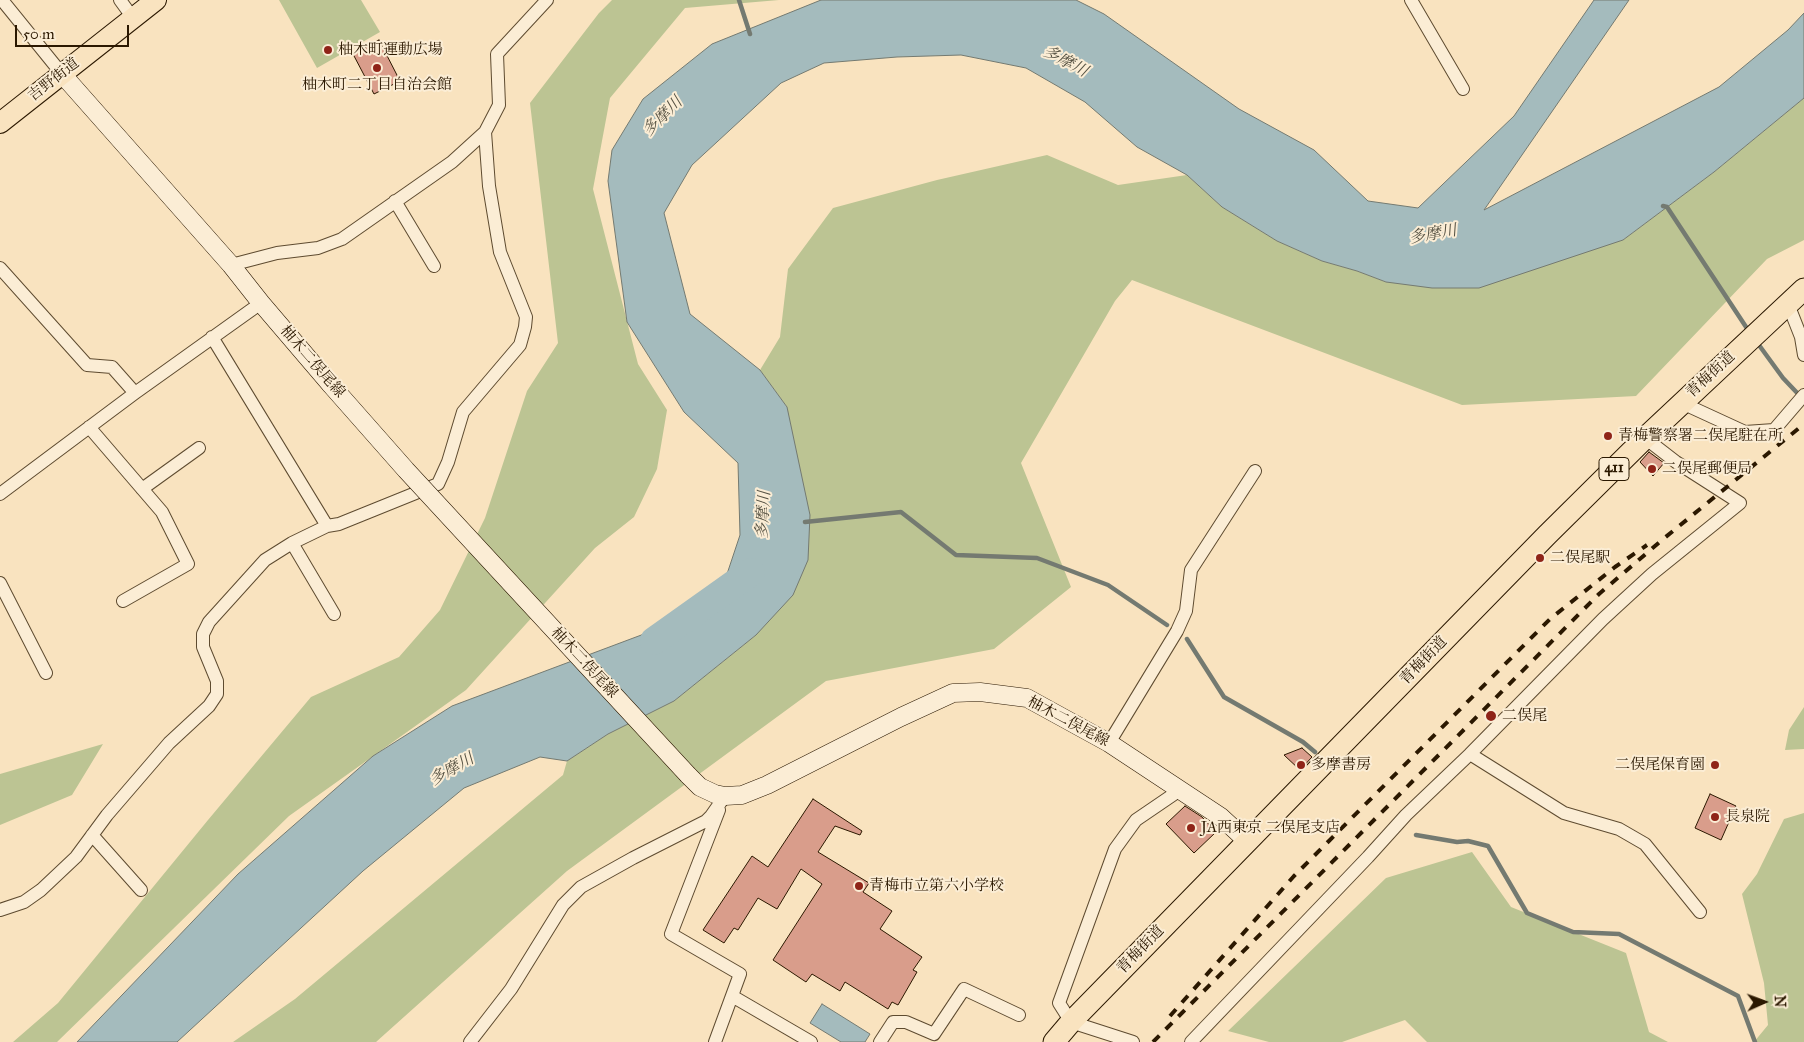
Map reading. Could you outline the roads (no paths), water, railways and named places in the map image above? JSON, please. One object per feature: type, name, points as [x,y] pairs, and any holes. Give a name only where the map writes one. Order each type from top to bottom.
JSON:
[{"type":"highway","name":"青梅街道","points":[[1054,1042],[1071,1022],[1247,841],[1547,535],[1645,438],[1804,289]]},
{"type":"main road","name":"吉野街道","points":[[0,123],[156,0]]},
{"type":"main road","name":"柚木二俣尾線","points":[[62,74],[231,265],[260,303],[331,385],[446,514],[688,775],[708,791],[725,796],[742,795],[767,785],[901,716],[954,693],[980,692],[1027,698],[1109,743],[1221,817],[1247,841]]},
{"type":"street","points":[[2,0],[62,74]]},
{"type":"street","points":[[120,0],[133,18]]},
{"type":"street","points":[[231,265],[278,253],[318,248],[342,239],[452,162],[485,132],[499,105],[497,54],[547,0]]},
{"type":"street","points":[[1411,0],[1463,90]]},
{"type":"street","points":[[0,910],[24,902],[41,890],[76,857],[107,815],[169,743],[209,706],[217,694],[217,681],[203,647],[203,634],[209,622],[265,560],[292,543],[327,526],[339,524],[438,484],[448,462],[463,412],[520,344],[525,327],[526,317],[500,252],[488,186],[485,132]]},
{"type":"street","points":[[396,201],[434,266]]},
{"type":"street","points":[[0,268],[87,365],[112,367],[135,393]]},
{"type":"street","points":[[0,494],[260,303]]},
{"type":"street","points":[[1784,307],[1800,337],[1804,355]]},
{"type":"street","points":[[212,337],[327,526]]},
{"type":"street","points":[[1689,396],[1745,432],[1774,430],[1804,395]]},
{"type":"street","points":[[89,427],[162,512],[188,564],[123,601]]},
{"type":"street","points":[[1191,1042],[1406,816],[1610,613],[1652,574],[1740,503],[1676,462],[1645,438]]},
{"type":"street","points":[[142,489],[199,448]]},
{"type":"street","points":[[1109,743],[1177,631],[1186,611],[1191,570],[1255,471]]},
{"type":"street","points":[[292,543],[334,614]]},
{"type":"street","points":[[0,584],[46,673]]},
{"type":"street","points":[[1470,754],[1564,813],[1619,829],[1645,844],[1700,912]]},
{"type":"street","points":[[1133,1042],[1071,1022],[1059,1004],[1115,849],[1136,820],[1180,790]]},
{"type":"street","points":[[715,1042],[740,974],[671,934],[725,796]]},
{"type":"street","points":[[470,1042],[511,989],[563,905],[581,887],[706,821],[725,796]]},
{"type":"street","points":[[92,835],[141,890]]},
{"type":"street","points":[[880,1042],[893,1022],[906,1022],[934,1034],[964,989],[1019,1014]]},
{"type":"street","points":[[732,996],[811,1042]]},
{"type":"water","points":[[821,0],[1076,0],[1104,14],[1239,109],[1314,150],[1368,201],[1418,208],[1514,116],[1594,0],[1629,0],[1484,210],[1719,87],[1788,30],[1804,13],[1804,98],[1714,172],[1623,240],[1479,288],[1432,288],[1386,282],[1322,261],[1277,241],[1222,207],[1187,175],[1137,147],[1085,102],[1026,68],[961,55],[897,57],[824,63],[781,83],[692,165],[664,213],[690,314],[760,370],[787,407],[810,515],[808,560],[793,595],[756,635],[674,701],[608,734],[567,761],[540,757],[464,788],[363,871],[177,1042],[77,1042],[238,874],[373,756],[452,706],[716,607],[740,535],[738,463],[684,412],[627,322],[608,181],[612,150],[643,99],[712,44]]},
{"type":"water","points":[[822,1004],[870,1034],[865,1042],[841,1042],[810,1023]]},
{"type":"waterway","points":[[739,0],[750,34]]},
{"type":"waterway","points":[[1663,206],[1667,207],[1750,333]]},
{"type":"waterway","points":[[1756,341],[1783,378],[1801,397]]},
{"type":"waterway","points":[[805,522],[901,512],[956,555],[1037,558],[1108,585],[1167,625]]},
{"type":"waterway","name":"多摩川","points":[[654,641],[751,572]]},
{"type":"waterway","points":[[1187,639],[1224,697],[1303,742],[1315,752]]},
{"type":"waterway","points":[[1416,835],[1457,842],[1468,841],[1488,846],[1527,913],[1573,932],[1619,934],[1738,996],[1755,1042]]},
{"type":"railway","points":[[1153,1042],[1599,594],[1804,424]]},
{"type":"railway","points":[[1170,1016],[1294,876],[1550,619],[1615,567],[1647,545]]},
{"type":"place","name":"柚木町運動広場","points":[[328,50]]},
{"type":"place","name":"柚木町二丁目自治会館","points":[[377,68]]},
{"type":"place","name":"青梅警察署二俣尾駐在所","points":[[1608,436]]},
{"type":"place","name":"二俣尾郵便局","points":[[1652,469]]},
{"type":"place","name":"二俣尾駅","points":[[1540,558]]},
{"type":"place","name":"二俣尾","points":[[1491,716]]},
{"type":"place","name":"多摩書房","points":[[1301,765]]},
{"type":"place","name":"二俣尾保育園","points":[[1715,765]]},
{"type":"place","name":"長泉院","points":[[1715,817]]},
{"type":"place","name":"JA西東京 二俣尾支店","points":[[1191,828]]},
{"type":"place","name":"青梅市立第六小学校","points":[[859,886]]}]
